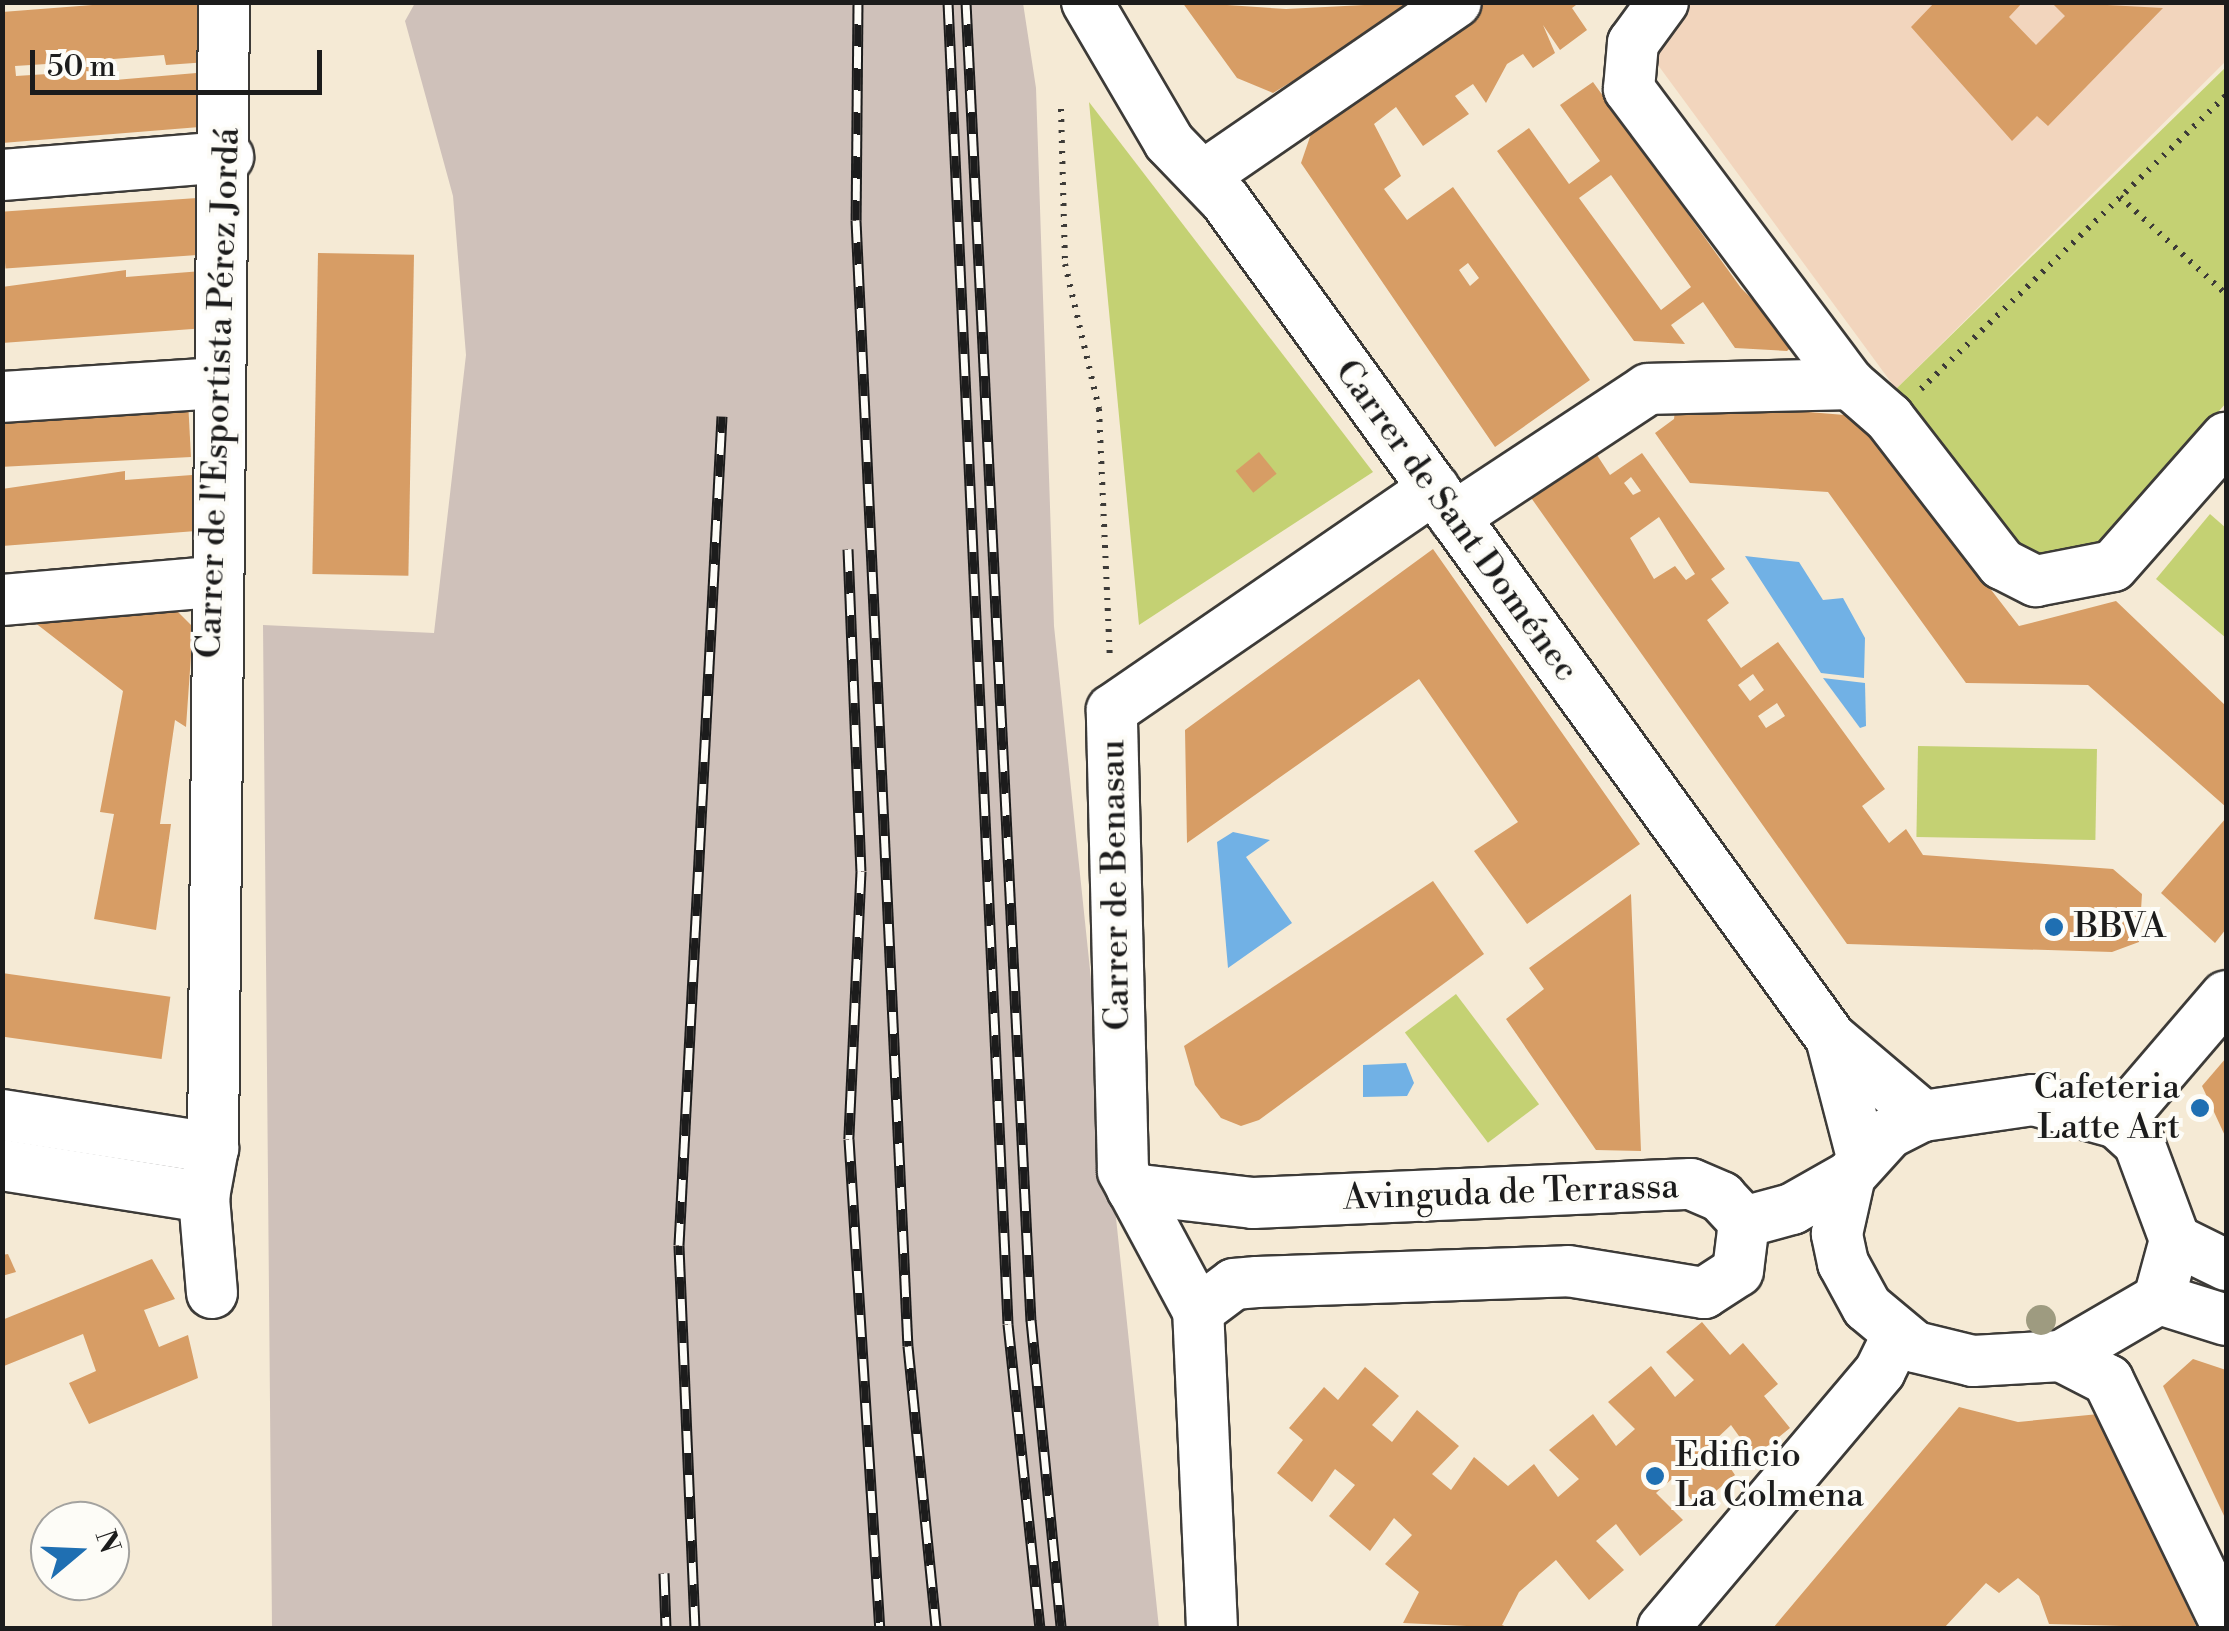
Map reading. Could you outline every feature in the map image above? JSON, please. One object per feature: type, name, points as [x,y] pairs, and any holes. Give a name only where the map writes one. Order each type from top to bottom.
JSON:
[{"type":"street","name":"Carrer de l'Esportista Pérez Jordá","points":[[212,1293],[204,1198],[212,1148],[213,582],[217,383],[228,158],[224,2]]},
{"type":"street","name":"Carrer de Sant Doménec","points":[[1087,2],[1169,142],[1206,174],[1831,1038],[1922,1116]]},
{"type":"street","points":[[1206,174],[1456,2]]},
{"type":"street","points":[[1663,2],[1634,43],[1629,90],[1850,384],[1889,418],[2002,564],[2036,580],[2114,566],[2226,438]]},
{"type":"street","points":[[2,175],[228,158]]},
{"type":"street","points":[[2,397],[217,383]]},
{"type":"street","name":"Carrer de Benasau","points":[[1198,1311],[1123,1171],[1112,710],[1444,503],[1648,389],[1850,384]]},
{"type":"street","points":[[2,600],[213,582]]},
{"type":"street","points":[[2117,1123],[2226,996]]},
{"type":"street","name":"Carrer de Sant Doménec","points":[[1831,1038],[1856,1166]]},
{"type":"street","points":[[1212,1628],[1198,1311],[1234,1284],[1568,1271],[1704,1293],[1738,1271],[1744,1222],[1792,1209],[1922,1116],[2033,1100],[2117,1123],[2158,1176],[2176,1240],[2159,1299],[2061,1356]]},
{"type":"street","points":[[2,1114],[212,1148]]},
{"type":"street","points":[[2,1165],[204,1198]]},
{"type":"street","points":[[1856,1166],[1837,1234],[1843,1262],[1866,1307],[1916,1345],[2061,1356],[2108,1380],[2226,1624]]},
{"type":"street","name":"Avinguda de Terrassa","points":[[1132,1189],[1264,1202],[1691,1184],[1721,1197],[1744,1222]]},
{"type":"street","points":[[1257,1282],[1234,1260],[1230,1216],[1264,1202]]},
{"type":"street","points":[[2176,1240],[2226,1265]]},
{"type":"street","points":[[2159,1299],[2226,1320]]},
{"type":"street","points":[[1664,1628],[1880,1370],[1916,1345]]},
{"type":"street","points":[[1695,1628],[1916,1345]]},
{"type":"path","points":[[1889,418],[2226,95]]},
{"type":"path","points":[[1061,109],[1065,264],[1100,409],[1112,710]]},
{"type":"path","points":[[2120,197],[2226,294]]},
{"type":"shaded area","points":[[415,3],[1023,3],[1036,88],[1054,626],[1159,1628],[272,1628],[263,625],[434,633],[466,355],[453,196],[405,21]]},
{"type":"shaded area","points":[[1688,3],[2226,3],[2226,61],[1896,389],[1655,61],[1662,22]]},
{"type":"green space","points":[[2226,67],[2226,403],[2099,550],[2031,562],[1896,389]]},
{"type":"green space","points":[[1089,102],[1373,472],[1139,625]]},
{"type":"green space","points":[[2210,514],[2226,528],[2226,638],[2156,579]]},
{"type":"green space","points":[[1918,746],[2097,749],[2095,840],[1916,837]]},
{"type":"green space","points":[[1456,994],[1539,1104],[1488,1143],[1405,1033]]},
{"type":"water","points":[[1745,556],[1799,562],[1823,600],[1843,598],[1865,638],[1864,678],[1821,673]]},
{"type":"water","points":[[1823,678],[1865,683],[1866,726],[1860,728]]},
{"type":"water","points":[[1233,832],[1270,840],[1246,857],[1292,923],[1228,968],[1217,842]]},
{"type":"water","points":[[1406,1063],[1414,1083],[1407,1096],[1363,1097],[1363,1065]]},
{"type":"building","points":[[131,2],[210,5],[212,126],[2,143],[2,12]],"holes":[[[164,55],[166,65],[208,62],[208,72],[115,80],[113,59]],[[62,63],[63,73],[16,76],[15,66]]]},
{"type":"building","points":[[1182,2],[1286,9],[1423,2],[1273,93],[1237,78]]},
{"type":"building","points":[[1482,2],[1580,2],[1572,8],[1587,30],[1560,50],[1543,25],[1555,53],[1533,68],[1523,54],[1507,64],[1486,103],[1473,84],[1455,96],[1469,114],[1423,146],[1396,107],[1374,124],[1401,176],[1384,189],[1407,220],[1453,187],[1590,380],[1495,447],[1301,163],[1312,131]],"holes":[[[1468,263],[1479,278],[1470,286],[1459,270]]]},
{"type":"building","points":[[1935,2],[2023,2],[2009,17],[2036,45],[2065,16],[2051,2],[2163,8],[2048,126],[2037,116],[2012,141],[1911,27]]},
{"type":"building","points":[[1593,82],[1741,288],[1796,343],[1787,351],[1735,348],[1703,302],[1671,325],[1685,344],[1634,341],[1497,151],[1529,128],[1569,184],[1600,161],[1560,105]],"holes":[[[1611,175],[1691,287],[1661,310],[1579,198]]]},
{"type":"building","points":[[197,198],[201,255],[5,269],[2,212]]},
{"type":"building","points":[[318,253],[414,255],[408,576],[312,574]]},
{"type":"building","points":[[126,270],[126,277],[202,271],[206,328],[2,343],[2,287]]},
{"type":"building","points":[[188,400],[191,457],[4,467],[2,410]]},
{"type":"building","points":[[1676,401],[1857,416],[2019,626],[2116,601],[2226,706],[2226,807],[2088,685],[1966,683],[1828,492],[1690,483],[1655,433],[1674,419]]},
{"type":"building","points":[[1611,438],[1597,455],[1610,475],[1642,453],[1725,569],[1711,579],[1729,603],[1707,620],[1741,668],[1778,642],[1885,789],[1862,806],[1889,843],[1906,829],[1923,855],[2113,869],[2142,894],[2139,942],[2112,952],[1847,944],[1522,485]],"holes":[[[1631,477],[1641,491],[1633,495],[1624,483]],[[1659,517],[1695,574],[1686,580],[1675,566],[1654,579],[1630,538]],[[1753,674],[1764,690],[1750,701],[1738,685]],[[1777,703],[1785,716],[1766,728],[1758,716]]]},
{"type":"building","points":[[1259,452],[1277,474],[1253,493],[1236,471]]},
{"type":"building","points":[[125,471],[125,480],[192,475],[196,531],[2,546],[2,489]]},
{"type":"building","points":[[1433,549],[1640,844],[1527,924],[1474,851],[1518,822],[1419,679],[1187,843],[1185,730]]},
{"type":"building","points":[[170,604],[193,627],[186,727],[175,720],[160,824],[171,824],[156,930],[94,919],[114,814],[100,812],[123,691],[25,615]]},
{"type":"building","points":[[2226,818],[2226,929],[2215,943],[2161,893]]},
{"type":"building","points":[[1433,881],[1484,954],[1259,1120],[1241,1126],[1221,1118],[1195,1085],[1184,1046]]},
{"type":"building","points":[[1631,894],[1641,1151],[1596,1150],[1506,1019],[1544,989],[1529,968]]},
{"type":"building","points":[[2,973],[170,997],[162,1059],[2,1037]]},
{"type":"building","points":[[2226,1058],[2226,1138],[2202,1086]]},
{"type":"building","points":[[8,1254],[16,1272],[2,1276],[2,1255]]},
{"type":"building","points":[[152,1259],[175,1299],[144,1310],[159,1347],[188,1335],[198,1378],[89,1424],[69,1383],[96,1371],[83,1334],[4,1366],[2,1376],[2,1320]]},
{"type":"building","name":"Edificio La Colmena","points":[[1702,1322],[1730,1355],[1743,1343],[1778,1384],[1764,1396],[1790,1428],[1754,1457],[1731,1425],[1713,1442],[1735,1475],[1697,1507],[1674,1477],[1656,1493],[1683,1520],[1640,1556],[1616,1524],[1596,1541],[1624,1570],[1589,1600],[1556,1560],[1519,1592],[1502,1625],[1509,1628],[1403,1623],[1419,1592],[1385,1564],[1412,1535],[1394,1518],[1370,1551],[1329,1516],[1355,1485],[1335,1469],[1312,1502],[1277,1473],[1303,1440],[1289,1428],[1324,1387],[1338,1400],[1365,1367],[1399,1396],[1372,1425],[1392,1442],[1417,1410],[1459,1446],[1432,1474],[1451,1490],[1474,1457],[1508,1486],[1534,1464],[1558,1497],[1579,1479],[1549,1450],[1593,1414],[1616,1446],[1635,1429],[1608,1402],[1651,1366],[1675,1397],[1694,1380],[1666,1352]]},
{"type":"building","points":[[2193,1359],[2226,1370],[2226,1520],[2163,1386]]},
{"type":"building","points":[[1959,1407],[2018,1422],[2099,1414],[2197,1628],[2049,1624],[2039,1596],[2018,1578],[1999,1593],[1986,1583],[1944,1628],[1773,1628]]},
{"type":"railway","points":[[858,2],[856,220],[908,1346],[936,1628]]},
{"type":"railway","points":[[948,2],[1008,1324],[1040,1628]]},
{"type":"railway","points":[[966,2],[1031,1320],[1061,1628]]},
{"type":"railway","points":[[695,1628],[679,1245],[722,416]]},
{"type":"railway","points":[[848,549],[861,871],[849,1139],[880,1628]]},
{"type":"railway","points":[[664,1573],[666,1628]]},
{"type":"place","name":"BBVA","points":[[2054,927]]},
{"type":"place","name":"Cafeteria Latte Art","points":[[2200,1108]]},
{"type":"place","name":"Edificio La Colmena","points":[[1655,1476]]}]
